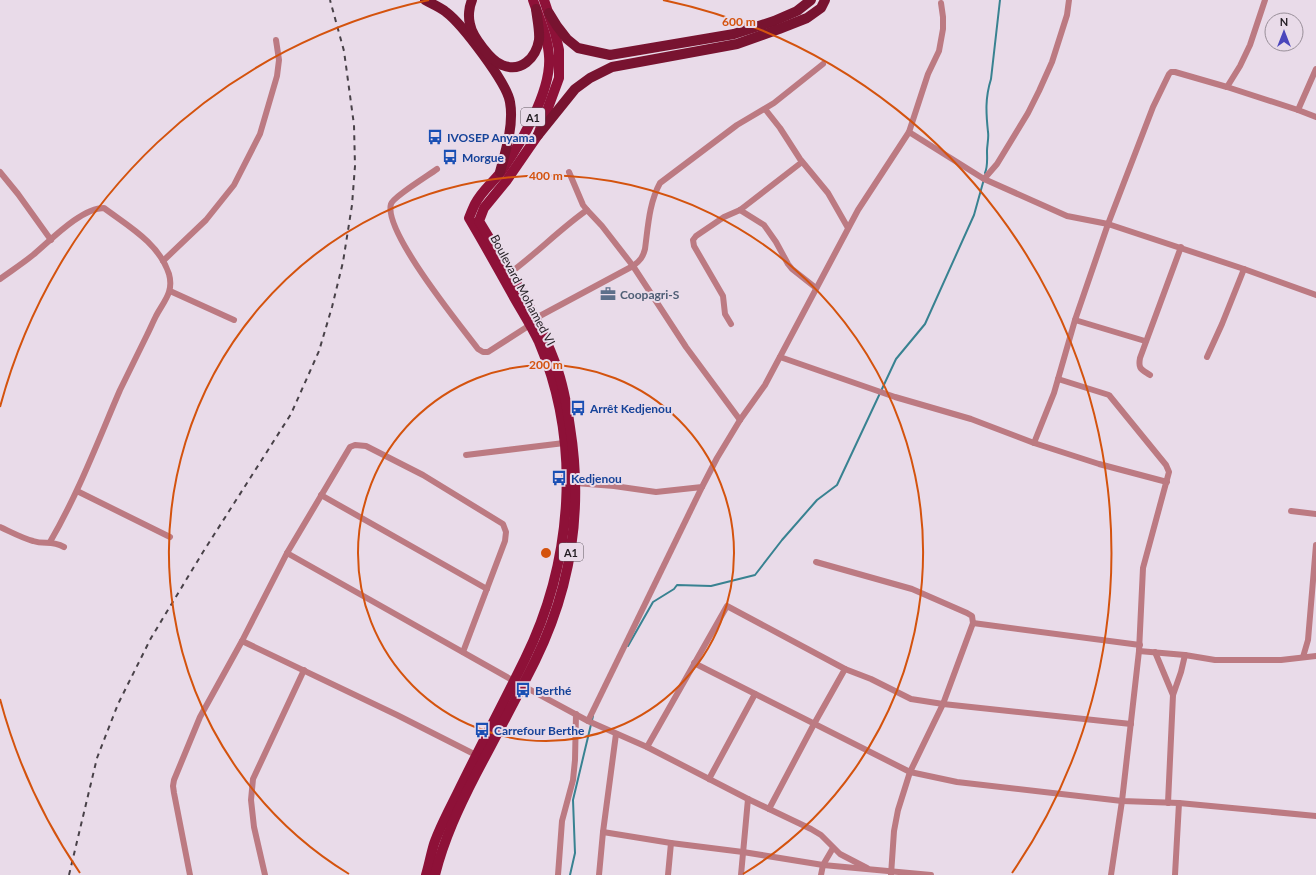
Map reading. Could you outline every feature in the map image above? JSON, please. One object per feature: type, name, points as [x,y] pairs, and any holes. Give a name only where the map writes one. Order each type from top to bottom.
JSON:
[{"type":"highway","points":[[425,0],[446,12],[465,31],[502,82],[510,101],[510,126],[500,172]]},
{"type":"highway","points":[[472,0],[469,7],[470,24],[475,37],[488,54],[501,65],[515,68],[526,64],[533,58],[536,50],[539,39],[534,4]]},
{"type":"highway","points":[[549,13],[567,40],[578,48],[610,55],[734,34],[774,21],[797,11],[811,0]]},
{"type":"highway","points":[[538,135],[575,89],[590,78],[612,67],[737,44],[807,18],[821,8],[825,0]]},
{"type":"main road","name":"Boulevard Mohamed VI","points":[[426,875],[435,844],[476,755],[518,683],[535,661],[548,632],[562,592],[573,538],[575,483],[573,445],[563,390],[556,366],[510,273],[479,221],[484,208],[507,180],[538,135],[559,78],[558,50],[545,1]]},
{"type":"main road","name":"Boulevard Mohamed VI","points":[[434,875],[443,846],[455,816],[518,683],[539,627],[557,568],[563,537],[567,503],[567,475],[560,414],[550,371],[538,341],[533,321],[469,218],[476,203],[500,172],[524,134],[539,105],[548,72],[550,56],[546,37],[534,4]]},
{"type":"street","points":[[984,179],[997,164],[1028,113],[1039,91],[1052,62],[1065,22],[1068,0]]},
{"type":"street","points":[[1227,87],[1240,66],[1250,45],[1265,0]]},
{"type":"street","points":[[588,721],[717,458],[740,420],[765,385],[858,210],[909,132],[928,74],[939,51],[943,23],[942,3]]},
{"type":"street","points":[[163,261],[206,220],[234,185],[260,134],[275,84],[279,60],[276,40]]},
{"type":"street","points":[[437,169],[397,197],[391,203],[390,208],[395,227],[404,246],[426,280],[478,349],[483,352],[488,352],[533,321],[634,266],[643,257],[652,205],[656,190],[660,183],[737,125],[780,99],[823,64]]},
{"type":"street","points":[[1298,110],[1316,69]]},
{"type":"street","points":[[1034,443],[1054,393],[1075,320],[1108,224],[1153,107],[1169,74],[1171,72],[1175,72],[1227,87],[1316,117]]},
{"type":"street","points":[[765,109],[780,128],[802,162],[823,186],[848,228]]},
{"type":"street","points":[[909,132],[984,179],[1067,216],[1108,224],[1181,247],[1316,295]]},
{"type":"street","points":[[731,324],[725,314],[725,300],[694,246],[693,240],[696,236],[724,217],[740,210],[802,162]]},
{"type":"street","points":[[0,172],[51,240]]},
{"type":"street","points":[[570,172],[583,204],[587,210],[602,226],[634,266],[686,347],[740,420]]},
{"type":"street","points":[[0,279],[22,264],[71,223],[92,210],[104,208],[150,244],[163,261],[169,275],[169,295],[156,315],[121,388],[77,491],[50,542]]},
{"type":"street","points":[[510,273],[526,261],[552,237],[587,210]]},
{"type":"street","points":[[740,210],[764,225],[792,269],[816,288]]},
{"type":"street","points":[[1150,375],[1140,369],[1138,364],[1181,247]]},
{"type":"street","points":[[1207,357],[1244,269]]},
{"type":"street","points":[[170,290],[234,320]]},
{"type":"street","points":[[1075,320],[1145,342]]},
{"type":"street","points":[[780,357],[895,398],[971,418],[1034,443],[1099,464],[1167,482]]},
{"type":"street","points":[[1058,379],[1110,395],[1166,465],[1169,472],[1143,568],[1139,648],[1122,801],[1111,875]]},
{"type":"street","points":[[466,454],[564,443]]},
{"type":"street","points":[[190,875],[174,792],[174,780],[200,717],[287,554],[350,447],[354,445],[366,446],[423,475],[503,524],[506,532],[505,542],[463,652]]},
{"type":"street","points":[[575,483],[614,486],[656,492],[702,486]]},
{"type":"street","points":[[77,491],[170,537]]},
{"type":"street","points":[[321,495],[487,589]]},
{"type":"street","points":[[1291,511],[1316,514]]},
{"type":"street","points":[[0,527],[33,541],[41,543],[57,543],[64,547]]},
{"type":"street","points":[[1303,656],[1308,640],[1316,545]]},
{"type":"street","points":[[287,554],[588,721],[647,748],[811,829],[821,835],[840,854],[867,868]]},
{"type":"street","points":[[816,562],[912,590],[967,612],[972,616],[973,623],[943,704],[910,772],[898,810],[894,831],[892,873]]},
{"type":"street","points":[[647,748],[727,606],[845,669],[871,679],[911,698],[943,704],[1131,724]]},
{"type":"street","points":[[973,623],[1215,660],[1281,660],[1303,656],[1316,656]]},
{"type":"street","points":[[242,640],[476,755]]},
{"type":"street","points":[[1155,652],[1173,695]]},
{"type":"street","points":[[1168,803],[1173,695],[1185,655]]},
{"type":"street","points":[[694,663],[910,772],[957,782],[1122,801],[1179,803],[1316,816]]},
{"type":"street","points":[[769,809],[845,669]]},
{"type":"street","points":[[265,875],[254,827],[251,800],[253,779],[304,670]]},
{"type":"street","points":[[709,779],[755,694]]},
{"type":"street","points":[[558,875],[562,821],[574,780],[576,714]]},
{"type":"street","points":[[599,875],[616,734]]},
{"type":"street","points":[[741,875],[748,799]]},
{"type":"street","points":[[1175,875],[1179,803]]},
{"type":"street","points":[[603,832],[823,865],[867,868],[892,873],[931,875]]},
{"type":"street","points":[[668,875],[671,843]]},
{"type":"street","points":[[821,875],[823,865],[833,848]]},
{"type":"waterway","points":[[985,173],[987,165],[988,137],[986,112],[987,99],[991,79],[1000,0]]},
{"type":"waterway","points":[[628,646],[653,602],[674,589],[677,585],[711,586],[755,575],[782,540],[817,500],[837,485],[896,359],[925,324],[974,215],[984,179]]},
{"type":"waterway","points":[[570,875],[575,853],[573,800],[593,716]]},
{"type":"railway","points":[[69,875],[97,758],[118,704],[151,638],[203,552],[291,414],[319,351],[343,262],[352,205],[355,166],[354,125],[344,51],[330,0]]},
{"type":"place","name":"IVOSEP Anyama","points":[[435,137]]},
{"type":"place","name":"Morgue","points":[[450,157]]},
{"type":"place","name":"Coopagri-S","points":[[608,294]]},
{"type":"place","name":"Arrêt Kedjenou","points":[[578,408]]},
{"type":"place","name":"Kedjenou","points":[[559,478]]},
{"type":"place","name":"Berthé","points":[[523,690]]},
{"type":"place","name":"Carrefour Berthe","points":[[482,730]]}]
